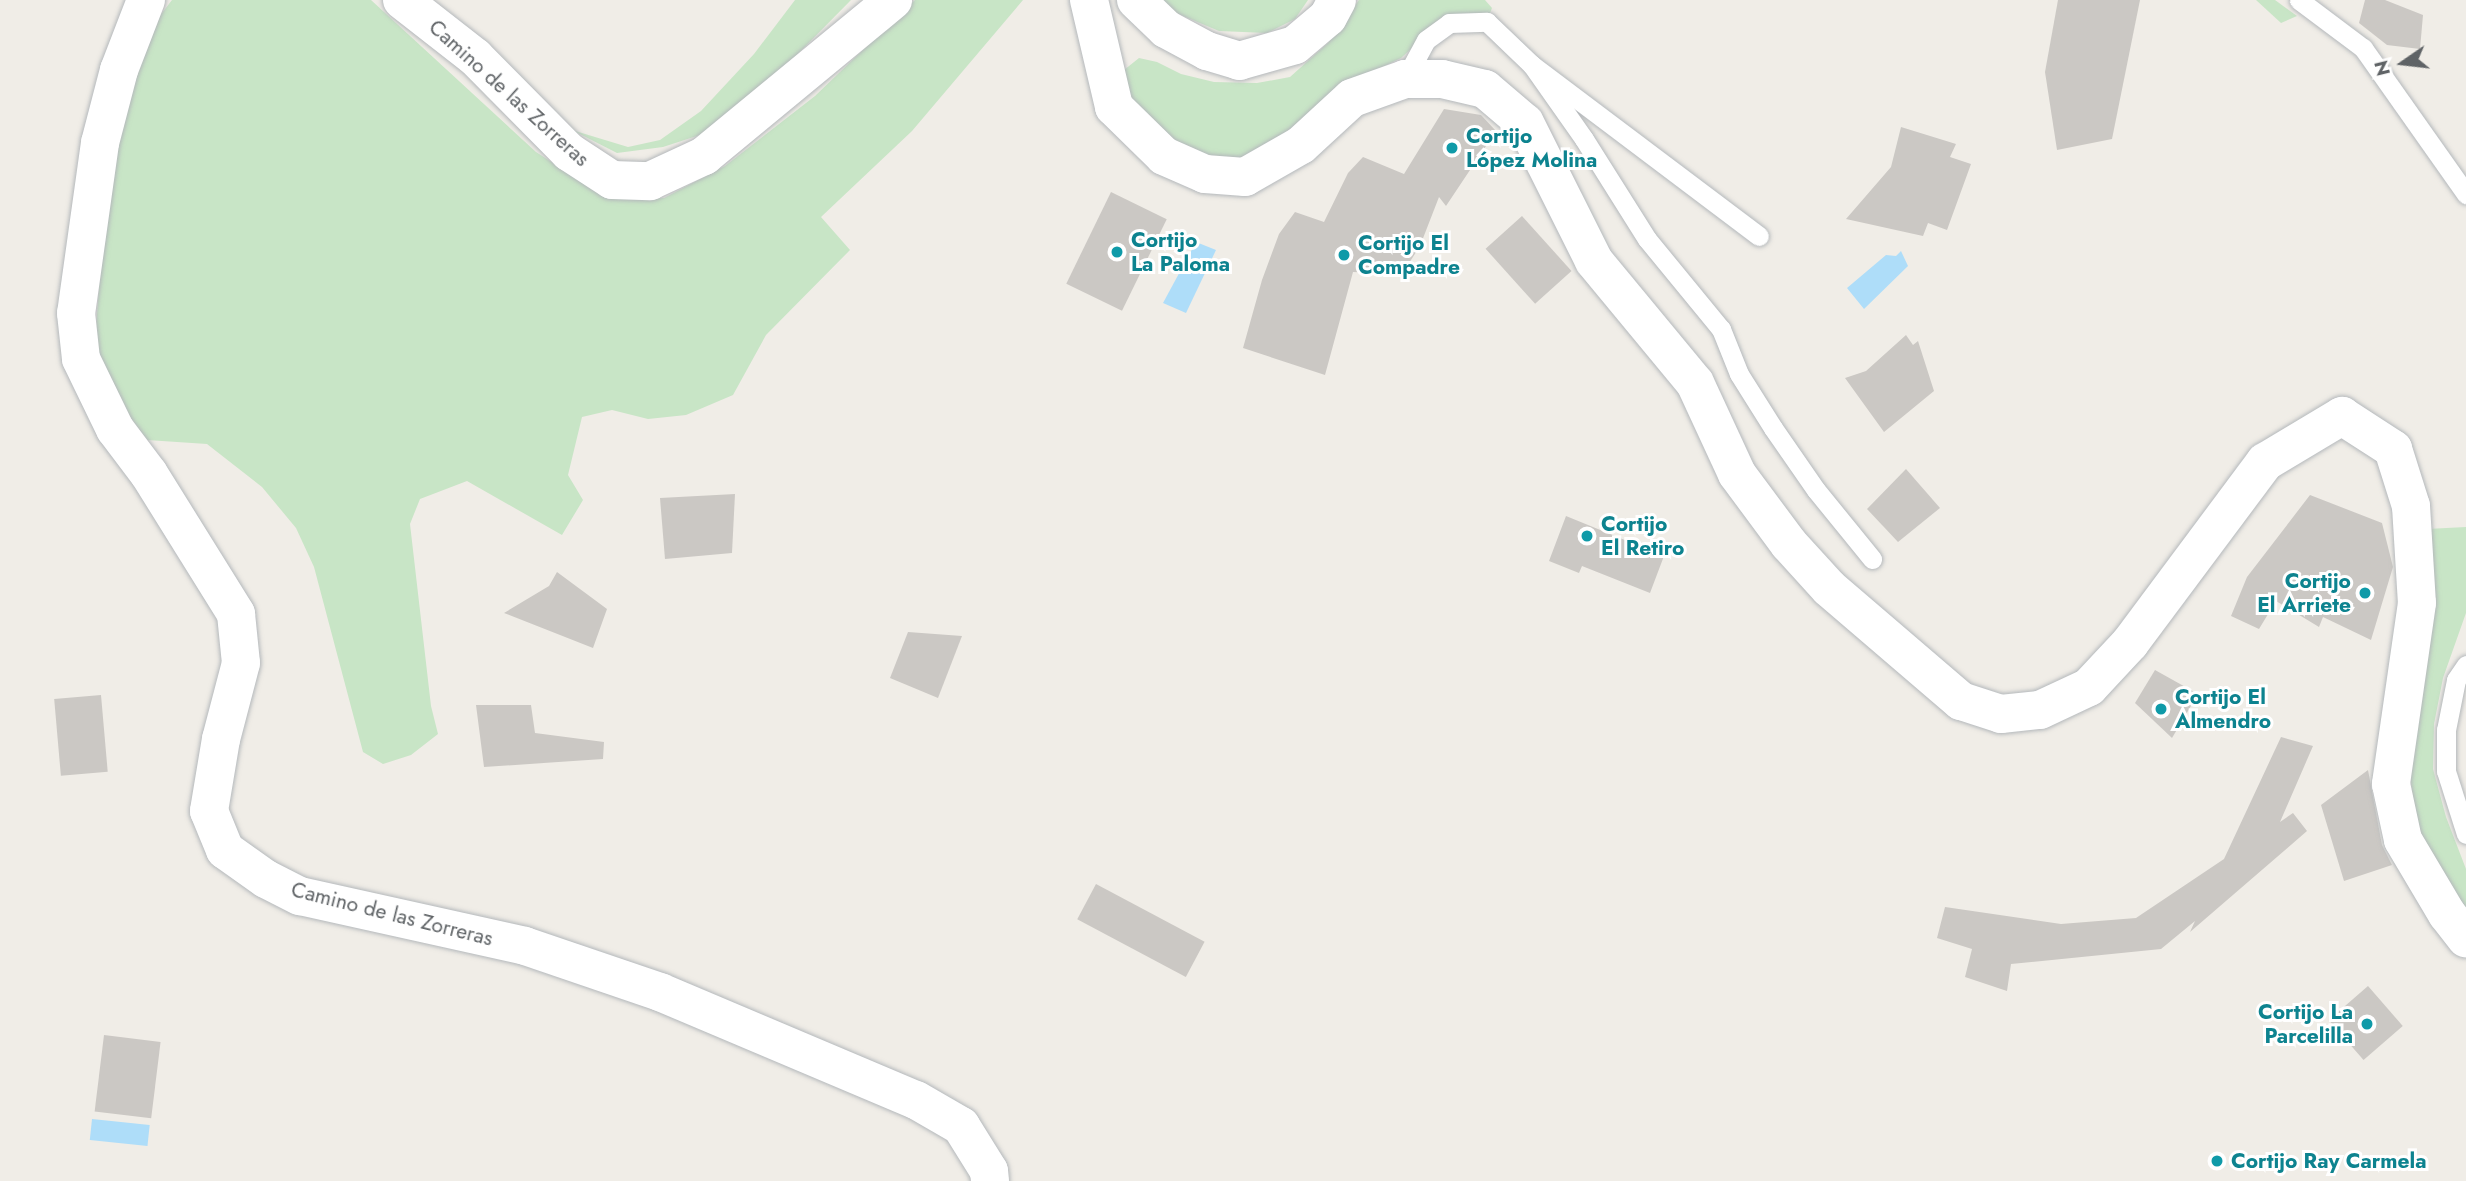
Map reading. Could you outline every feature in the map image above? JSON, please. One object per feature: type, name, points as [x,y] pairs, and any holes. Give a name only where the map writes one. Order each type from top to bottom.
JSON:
[{"type":"street","name":"Camino de las Zorreras","points":[[146,0],[119,70],[100,142],[76,313],[81,359],[115,429],[149,474],[236,614],[241,663],[221,739],[209,811],[225,850],[266,879],[300,896],[525,946],[660,992],[916,1100],[961,1126],[989,1171],[990,1181]]},
{"type":"street","name":"Camino de las Zorreras","points":[[402,0],[475,57],[569,152],[612,180],[650,181],[704,156],[893,0]]},
{"type":"street","points":[[1089,0],[1114,107],[1164,156],[1205,173],[1245,177],[1301,145],[1352,98],[1405,79],[1442,79],[1485,89],[1525,123],[1594,261],[1695,383],[1737,474],[1788,544],[1829,588],[1961,701],[2001,714],[2040,709],[2089,687],[2130,643],[2265,462],[2342,416],[2393,449],[2411,506],[2417,603],[2391,784],[2403,840],[2447,914],[2466,938]]},
{"type":"street","points":[[1136,0],[1166,29],[1207,51],[1239,61],[1295,45],[1328,17],[1337,0]]},
{"type":"lane","points":[[2299,0],[2364,48],[2466,194]]},
{"type":"lane","points":[[1405,79],[1426,40],[1449,23],[1487,22],[1532,65],[1759,236]]},
{"type":"lane","points":[[1532,65],[1584,139],[1647,239],[1721,330],[1739,374],[1773,428],[1816,490],[1872,559]]},
{"type":"lane","points":[[2466,665],[2456,680],[2446,730],[2446,771],[2466,834]]},
{"type":"green space","points":[[172,0],[371,0],[536,152],[609,199],[664,198],[725,166],[815,96],[915,0],[1023,0],[912,131],[821,217],[850,250],[766,335],[733,395],[686,415],[648,419],[612,410],[582,417],[568,475],[583,500],[562,535],[467,481],[420,499],[410,524],[431,706],[438,734],[411,755],[383,764],[363,752],[314,567],[296,528],[262,487],[207,444],[147,440],[124,409],[95,343],[104,216],[126,99],[156,21]]},
{"type":"green space","points":[[795,0],[851,0],[773,79],[706,133],[663,147],[617,153],[572,130],[628,147],[660,140],[701,111],[754,54]]},
{"type":"green space","points":[[1162,0],[1308,0],[1295,19],[1267,33],[1219,31],[1176,13]]},
{"type":"green space","points":[[1359,0],[1485,0],[1492,8],[1490,13],[1447,16],[1401,58],[1347,84],[1255,157],[1218,160],[1181,148],[1141,113],[1123,85],[1124,70],[1139,58],[1157,62],[1181,74],[1214,82],[1257,83],[1290,77],[1328,43]]},
{"type":"green space","points":[[2256,0],[2275,0],[2297,16],[2281,23]]},
{"type":"green space","points":[[2466,527],[2466,613],[2443,678],[2434,724],[2433,769],[2446,817],[2466,869],[2466,908],[2425,849],[2414,808],[2408,754],[2427,529]]},
{"type":"water","points":[[1196,242],[1216,250],[1186,313],[1163,303]]},
{"type":"water","points":[[1901,251],[1908,266],[1864,309],[1847,288],[1886,255],[1896,256]]},
{"type":"water","points":[[92,1119],[150,1125],[147,1146],[90,1140]]},
{"type":"building","points":[[2058,0],[2140,0],[2112,139],[2057,150],[2045,72]]},
{"type":"building","points":[[2365,0],[2385,0],[2423,15],[2420,49],[2387,45],[2359,23]]},
{"type":"building","name":"Cortijo El Compadre","points":[[1444,109],[1481,115],[1496,131],[1446,206],[1439,197],[1420,246],[1402,274],[1353,272],[1325,375],[1243,348],[1262,280],[1279,234],[1295,212],[1324,222],[1348,173],[1363,157],[1404,174]]},
{"type":"building","points":[[1901,127],[1956,144],[1950,157],[1971,164],[1947,230],[1928,223],[1923,236],[1846,219],[1891,167]]},
{"type":"building","name":"Cortijo La Paloma","points":[[1111,192],[1167,219],[1122,311],[1066,284]]},
{"type":"building","points":[[1522,216],[1572,271],[1535,304],[1486,249]]},
{"type":"building","points":[[1906,335],[1913,345],[1918,341],[1934,391],[1884,432],[1845,378],[1866,371]]},
{"type":"building","points":[[1906,469],[1940,508],[1898,542],[1867,509]]},
{"type":"building","points":[[735,494],[732,553],[665,559],[660,498]]},
{"type":"building","points":[[2310,495],[2382,523],[2393,567],[2371,640],[2323,617],[2319,627],[2276,601],[2259,629],[2231,616],[2247,577]]},
{"type":"building","name":"Cortijo El Retiro","points":[[1566,516],[1664,556],[1650,593],[1582,566],[1579,573],[1549,561]]},
{"type":"building","points":[[557,572],[607,609],[593,648],[504,613],[549,586]]},
{"type":"building","points":[[908,632],[962,636],[938,698],[890,678]]},
{"type":"building","points":[[2155,670],[2198,694],[2172,738],[2135,703]]},
{"type":"building","points":[[101,695],[108,772],[61,776],[54,699]]},
{"type":"building","points":[[476,705],[531,705],[535,733],[604,742],[603,759],[484,767]]},
{"type":"building","points":[[2281,737],[2313,746],[2280,822],[2293,813],[2307,831],[2190,932],[2195,921],[2161,949],[2011,964],[2007,991],[1965,977],[1972,949],[1937,938],[1945,907],[2061,924],[2136,918],[2224,859]]},
{"type":"building","points":[[2368,770],[2382,845],[2392,865],[2344,881],[2321,805]]},
{"type":"building","points":[[1096,884],[1205,942],[1186,977],[1077,919]]},
{"type":"building","name":"Cortijo La Parcelilla","points":[[2368,986],[2403,1026],[2364,1060],[2329,1020]]},
{"type":"building","points":[[104,1035],[161,1042],[151,1118],[95,1111]]},
{"type":"place","name":"Cortijo López Molina","points":[[1452,148]]},
{"type":"place","name":"Cortijo La Paloma","points":[[1117,252]]},
{"type":"place","name":"Cortijo El Compadre","points":[[1344,255]]},
{"type":"place","name":"Cortijo El Retiro","points":[[1587,536]]},
{"type":"place","name":"Cortijo El Arriete","points":[[2365,593]]},
{"type":"place","name":"Cortijo El Almendro","points":[[2161,709]]},
{"type":"place","name":"Cortijo La Parcelilla","points":[[2367,1024]]},
{"type":"place","name":"Cortijo Ray Carmela","points":[[2217,1161]]}]
